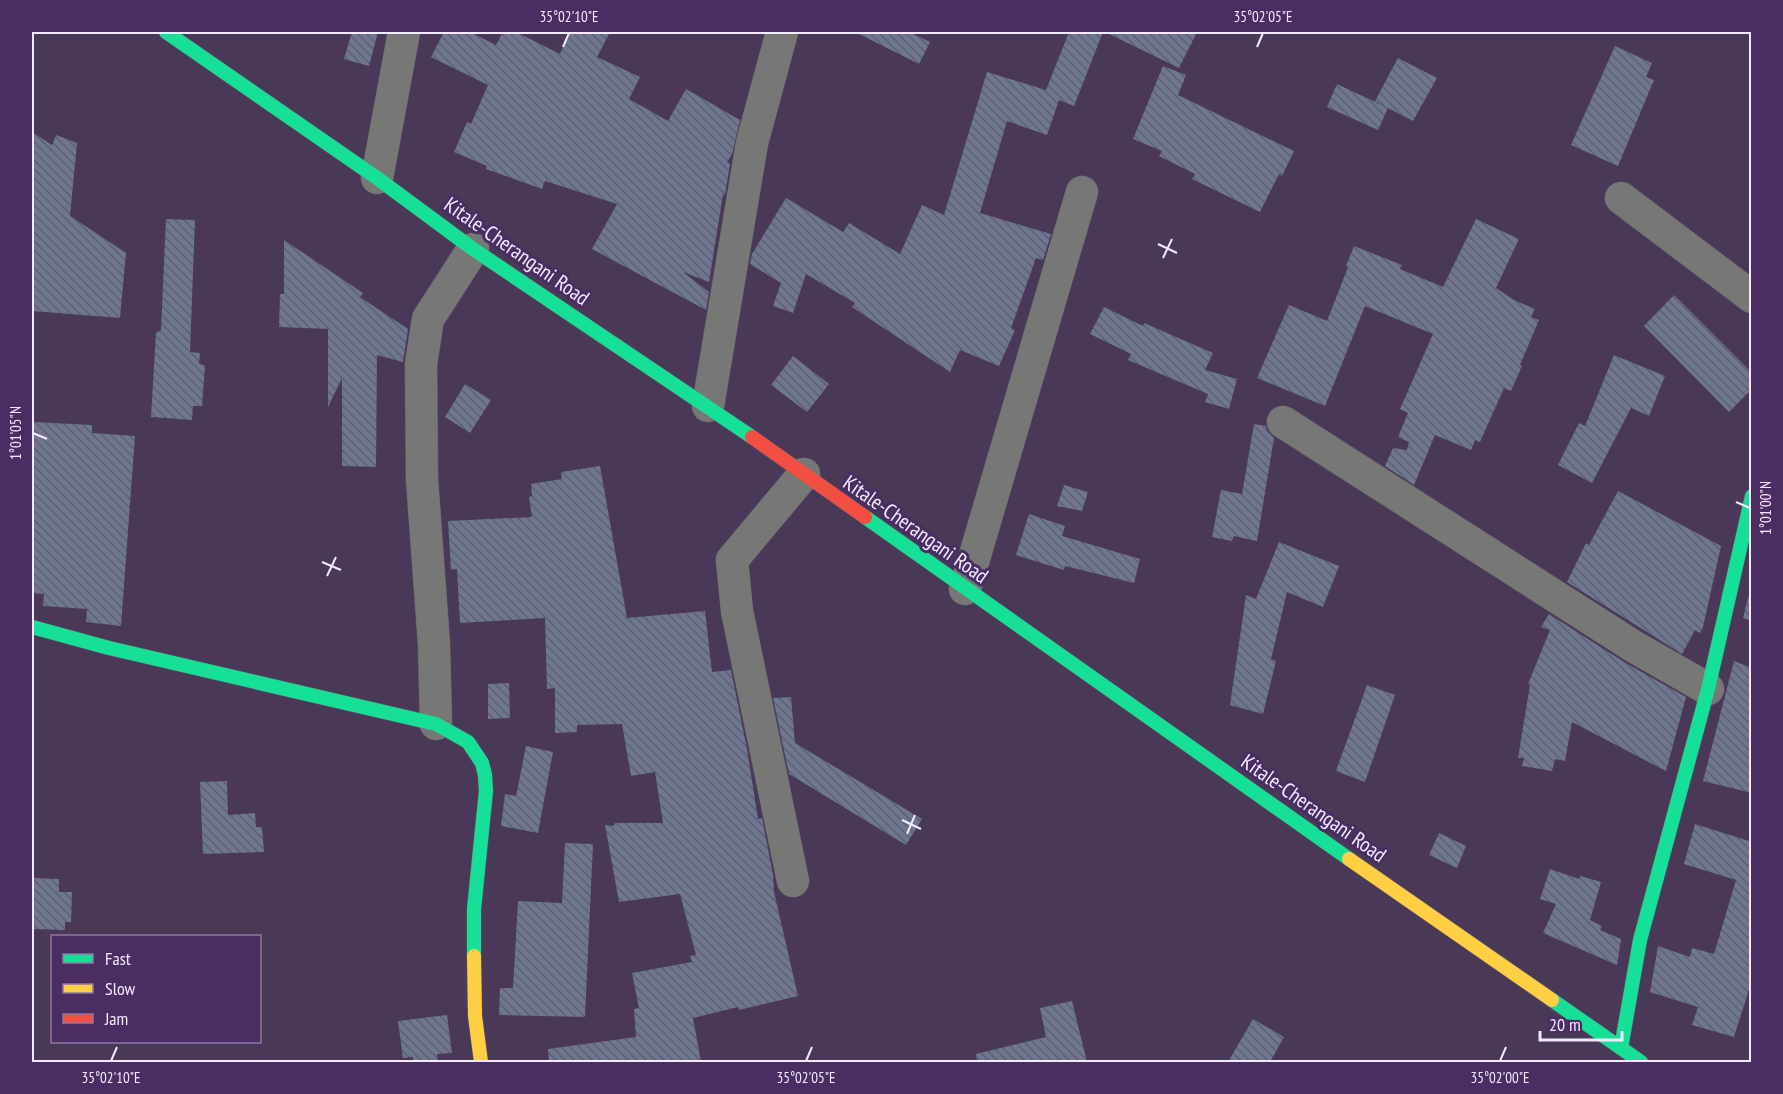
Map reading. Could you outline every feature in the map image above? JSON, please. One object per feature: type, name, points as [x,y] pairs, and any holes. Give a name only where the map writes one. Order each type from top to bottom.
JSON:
[{"type":"main road","name":"Kitale-Cherangani Road","points":[[165,32],[377,178],[473,249],[708,406],[965,589],[1641,1062]]},
{"type":"main road","points":[[1621,1048],[1640,940],[1708,689],[1752,495]]},
{"type":"main road","points":[[32,627],[109,648],[436,724],[468,742],[482,763],[486,791],[474,909],[475,1016],[481,1062]]},
{"type":"street","points":[[377,178],[404,32]]},
{"type":"street","points":[[708,406],[752,143],[782,32]]},
{"type":"street","points":[[965,589],[1082,192]]},
{"type":"street","points":[[1621,198],[1752,297]]},
{"type":"street","points":[[436,724],[435,644],[422,479],[421,364],[428,319],[473,249]]},
{"type":"street","points":[[1283,422],[1633,646],[1708,689]]},
{"type":"street","points":[[793,881],[737,611],[732,561],[804,474]]},
{"type":"building","points":[[352,32],[378,32],[369,66],[344,59]]},
{"type":"building","points":[[444,32],[470,32],[496,45],[503,32],[516,32],[560,54],[570,32],[610,32],[597,57],[640,77],[629,99],[668,121],[686,89],[740,120],[732,154],[727,162],[730,164],[709,282],[683,272],[709,292],[706,310],[592,249],[617,204],[545,181],[542,189],[486,169],[487,166],[454,152],[467,122],[471,124],[488,85],[431,57]]},
{"type":"building","points":[[855,32],[909,32],[930,42],[919,64]]},
{"type":"building","points":[[1069,32],[1103,32],[1074,106],[1059,100],[1047,135],[1007,121],[980,213],[1051,234],[1043,260],[1036,258],[1011,328],[1015,330],[999,366],[960,350],[950,372],[852,307],[855,303],[806,274],[793,313],[773,306],[781,283],[750,264],[752,254],[786,198],[843,232],[849,223],[900,254],[922,205],[944,215],[987,72],[1046,90]]},
{"type":"building","points":[[1105,32],[1197,32],[1179,68]]},
{"type":"building","points":[[1615,46],[1652,63],[1646,77],[1654,80],[1618,166],[1571,145]]},
{"type":"building","points":[[1398,58],[1437,78],[1413,121],[1388,108],[1378,130],[1327,107],[1337,84],[1386,107],[1375,101]]},
{"type":"building","points":[[1163,66],[1186,75],[1178,95],[1294,151],[1282,176],[1279,174],[1260,212],[1192,179],[1195,174],[1159,156],[1162,151],[1133,139]]},
{"type":"building","points":[[32,132],[52,145],[56,135],[77,143],[70,216],[126,253],[120,318],[32,311]]},
{"type":"building","points":[[166,219],[195,220],[190,352],[200,353],[199,364],[205,365],[202,406],[193,406],[192,420],[151,417],[156,333],[161,330]]},
{"type":"building","points":[[1476,219],[1519,239],[1496,288],[1514,300],[1535,309],[1531,317],[1539,320],[1511,391],[1504,388],[1480,442],[1475,440],[1471,450],[1435,435],[1414,485],[1385,466],[1393,448],[1407,450],[1409,442],[1398,437],[1408,413],[1400,409],[1433,334],[1365,306],[1325,406],[1257,378],[1289,305],[1327,321],[1354,246],[1402,265],[1400,269],[1443,287]]},
{"type":"building","points":[[284,240],[363,293],[360,297],[408,329],[403,362],[377,355],[376,467],[342,466],[342,378],[328,407],[328,329],[279,327],[280,294],[284,294]]},
{"type":"building","points":[[1674,295],[1752,373],[1752,389],[1729,412],[1644,326]]},
{"type":"building","points":[[1104,307],[1143,326],[1144,323],[1213,353],[1205,370],[1237,379],[1229,409],[1205,402],[1208,394],[1128,360],[1131,354],[1090,334]]},
{"type":"building","points":[[1614,355],[1665,376],[1649,416],[1631,408],[1592,483],[1558,465],[1579,423],[1585,426]]},
{"type":"building","points":[[793,356],[829,384],[807,412],[771,385]]},
{"type":"building","points":[[465,384],[491,400],[470,433],[445,417]]},
{"type":"building","points":[[32,422],[92,425],[92,433],[135,436],[121,626],[86,622],[87,609],[43,606],[44,594],[32,593]]},
{"type":"building","points":[[1254,424],[1266,426],[1267,431],[1274,438],[1257,541],[1234,536],[1232,541],[1212,537],[1221,490],[1242,494]]},
{"type":"building","points":[[600,466],[627,618],[705,611],[712,672],[731,670],[758,819],[762,818],[774,892],[798,996],[693,1018],[701,1062],[549,1062],[548,1049],[636,1037],[634,1009],[639,1008],[632,973],[692,962],[690,956],[696,955],[680,894],[619,902],[605,825],[663,823],[655,772],[631,776],[622,724],[577,725],[577,732],[555,733],[555,688],[547,689],[545,618],[460,623],[457,569],[451,570],[448,521],[532,517],[529,497],[532,496],[531,484],[562,479],[561,472]]},
{"type":"building","points":[[1064,485],[1088,492],[1082,511],[1057,506]]},
{"type":"building","points":[[1618,491],[1721,546],[1703,627],[1700,633],[1695,630],[1682,654],[1567,582],[1586,543],[1589,545]]},
{"type":"building","points":[[1029,514],[1065,526],[1062,536],[1140,559],[1134,583],[1065,566],[1064,570],[1016,555]]},
{"type":"building","points":[[1279,542],[1339,566],[1323,607],[1287,592],[1271,659],[1276,661],[1263,714],[1230,705],[1246,595],[1256,599]]},
{"type":"building","points":[[1750,590],[1752,591],[1752,621],[1743,618]]},
{"type":"building","points":[[1549,614],[1624,662],[1686,697],[1666,771],[1572,722],[1565,761],[1555,759],[1552,771],[1522,766],[1524,758],[1518,758],[1530,685],[1528,684],[1550,630],[1541,627]]},
{"type":"building","points":[[1734,661],[1752,668],[1752,793],[1703,781]]},
{"type":"building","points":[[509,683],[510,718],[488,719],[488,684]]},
{"type":"building","points":[[1367,685],[1395,695],[1365,782],[1336,771]]},
{"type":"building","points":[[791,697],[795,743],[922,819],[906,845],[789,774],[773,698]]},
{"type":"building","points":[[526,746],[553,752],[538,833],[501,826],[505,794],[516,796]]},
{"type":"building","points":[[227,781],[228,815],[255,813],[256,827],[262,827],[264,852],[203,854],[200,782]]},
{"type":"building","points":[[1695,824],[1752,842],[1752,980],[1734,1037],[1692,1025],[1698,1007],[1650,992],[1658,946],[1690,957],[1692,948],[1714,954],[1736,880],[1684,864]]},
{"type":"building","points":[[1439,833],[1466,846],[1457,868],[1429,855]]},
{"type":"building","points":[[565,843],[593,844],[585,1017],[499,1015],[500,988],[513,988],[518,901],[562,903]]},
{"type":"building","points":[[1550,869],[1579,879],[1580,876],[1601,882],[1590,920],[1602,926],[1600,930],[1621,939],[1617,965],[1543,933],[1556,904],[1540,899]]},
{"type":"building","points":[[32,878],[59,879],[59,892],[72,892],[71,922],[65,922],[65,930],[32,929]]},
{"type":"building","points":[[1072,1001],[1087,1062],[977,1062],[976,1054],[1046,1037],[1040,1008]]},
{"type":"building","points":[[447,1015],[452,1053],[437,1054],[438,1060],[413,1062],[413,1057],[403,1058],[398,1021]]},
{"type":"building","points":[[1253,1019],[1284,1037],[1270,1062],[1228,1062]]},
{"type":"traffic: fast","points":[[166,32],[377,178],[473,249],[752,437]]},
{"type":"traffic: fast","points":[[1621,1048],[1640,940],[1708,689],[1752,496]]},
{"type":"traffic: fast","points":[[865,517],[1349,859]]},
{"type":"traffic: fast","points":[[32,627],[109,648],[436,724],[468,742],[482,763],[486,791],[474,909],[474,956]]},
{"type":"traffic: fast","points":[[1552,1000],[1641,1062]]},
{"type":"traffic: slow","points":[[1349,859],[1552,1000]]},
{"type":"traffic: slow","points":[[474,956],[475,1016],[481,1062]]},
{"type":"traffic: jam","points":[[752,437],[865,517]]}]
